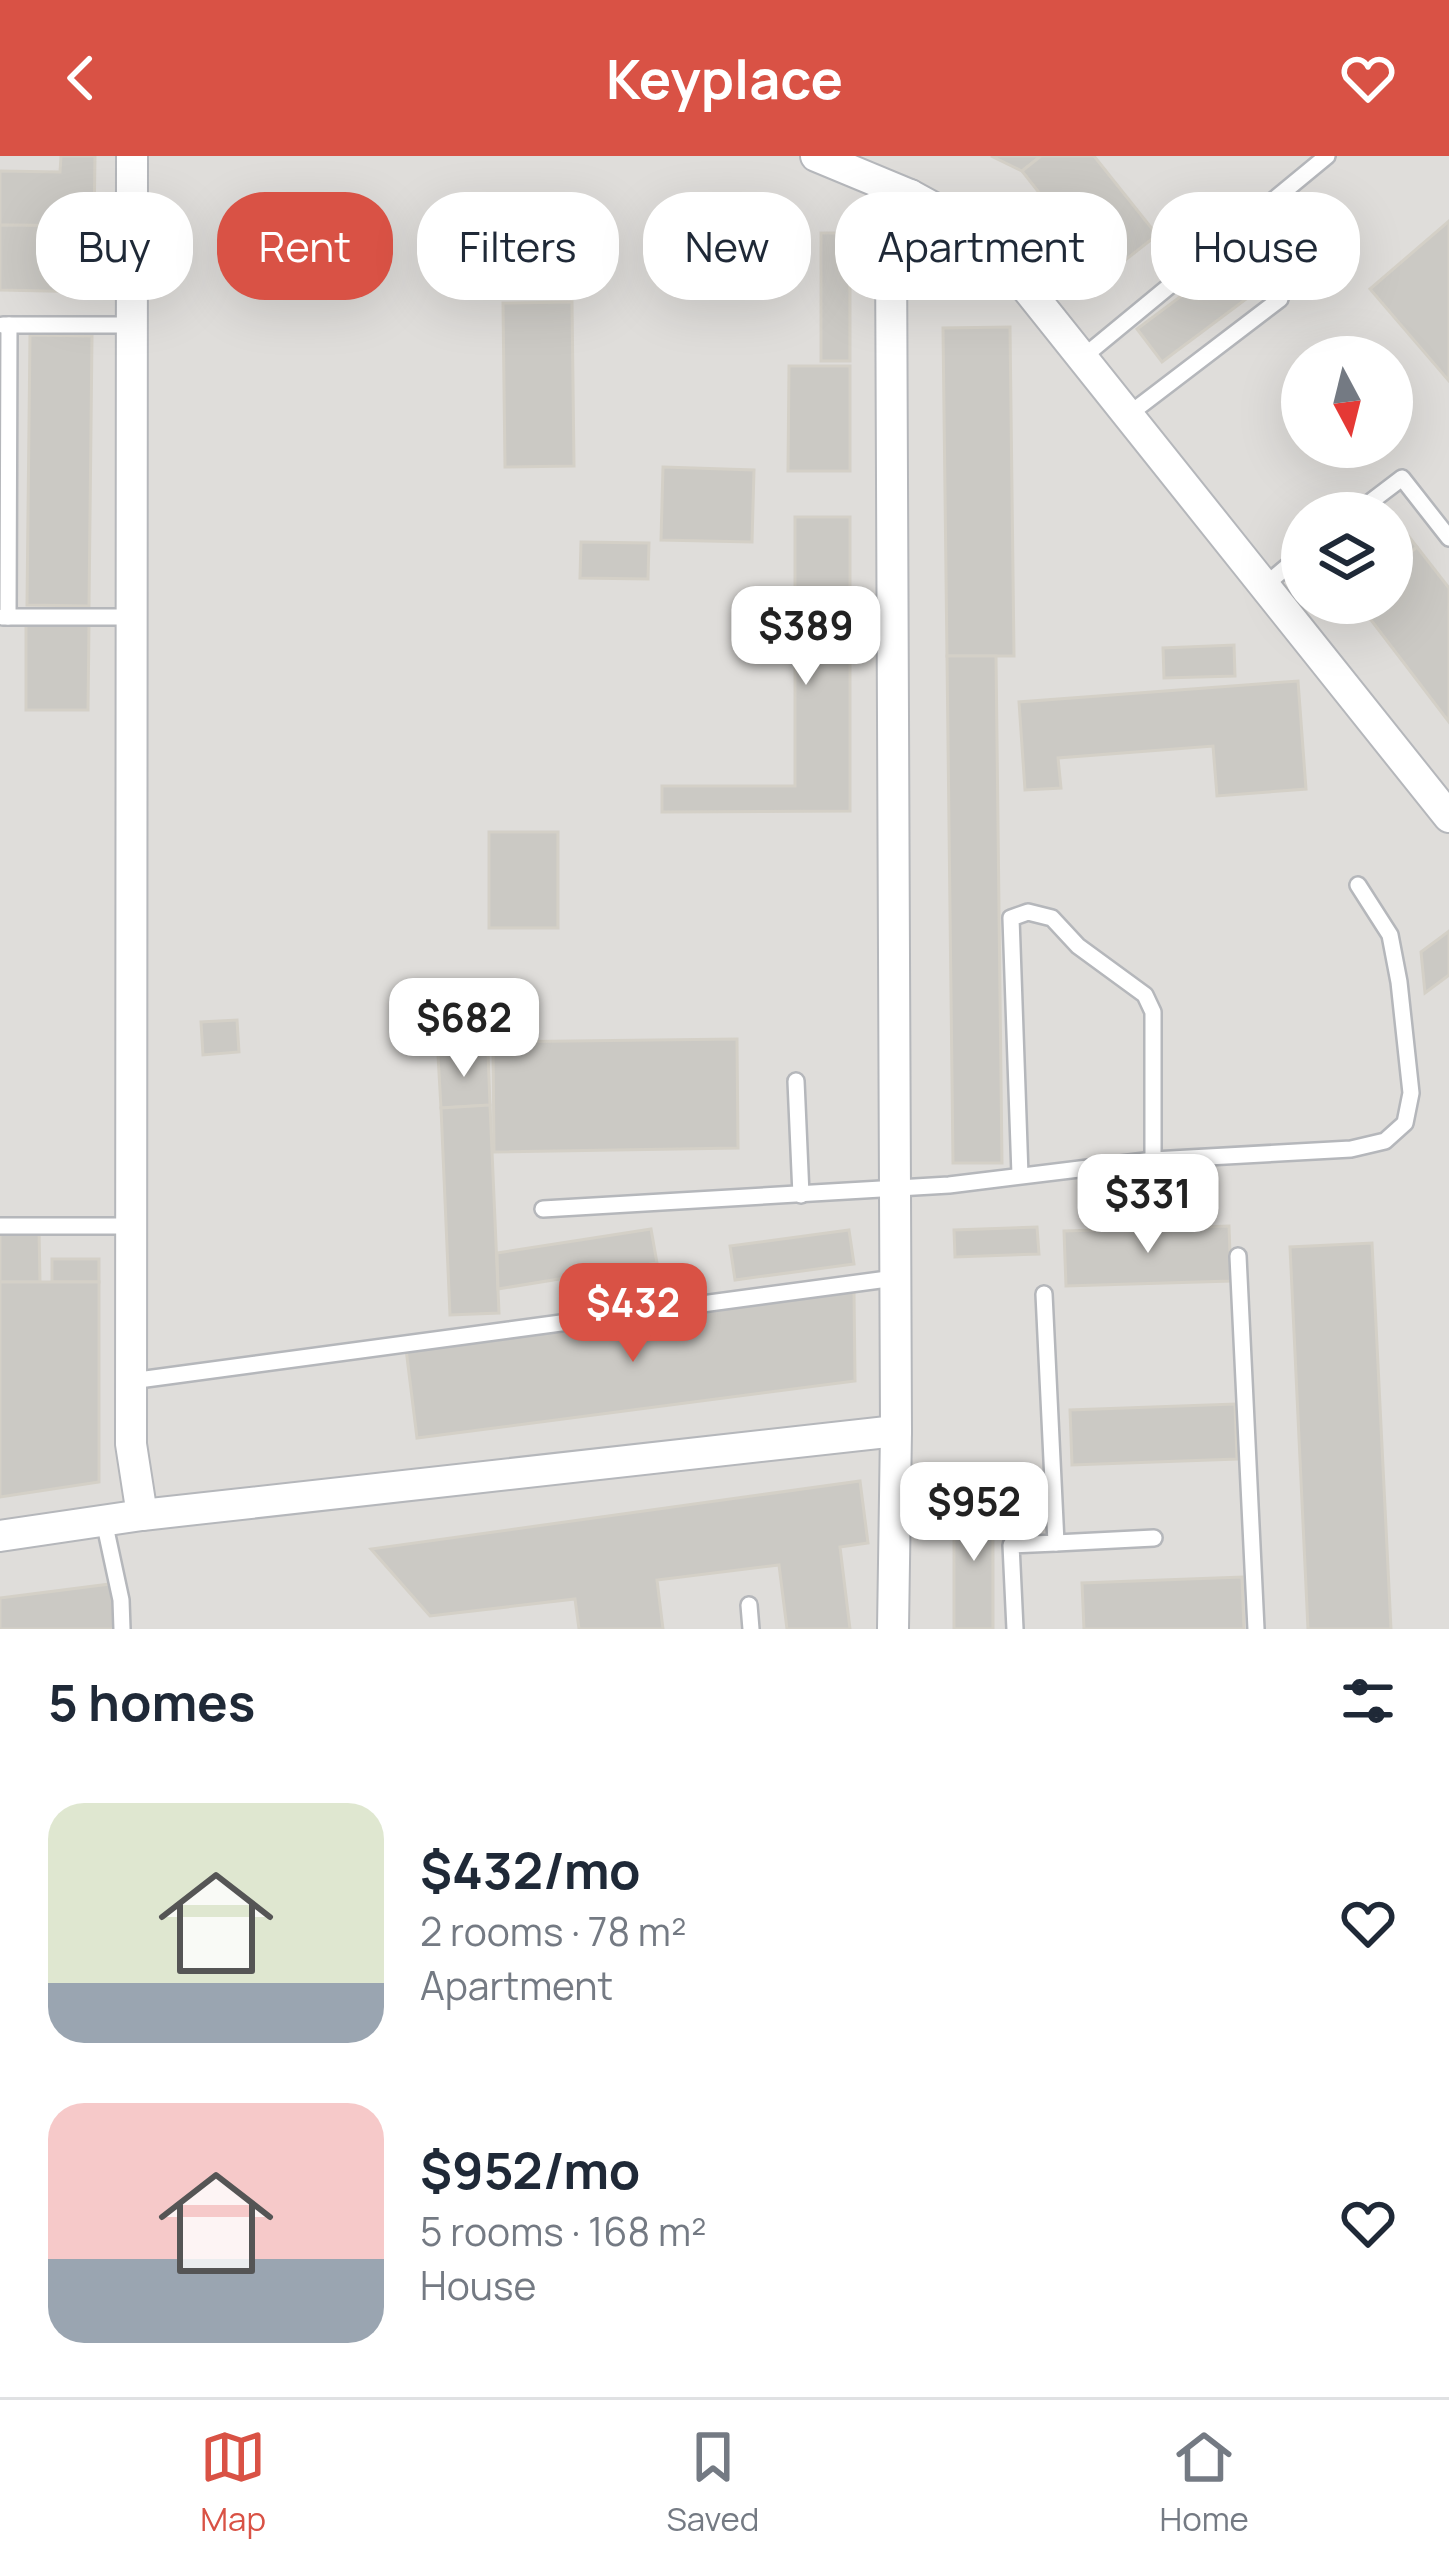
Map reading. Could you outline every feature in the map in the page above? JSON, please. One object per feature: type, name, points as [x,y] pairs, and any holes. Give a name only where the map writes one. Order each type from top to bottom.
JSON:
[{"type":"street","points":[[132,156],[131,1444],[142,1515]]},
{"type":"street","points":[[816,156],[903,192]]},
{"type":"street","points":[[891,300],[893,1629]]},
{"type":"street","points":[[1036,300],[1449,817]]},
{"type":"street","points":[[0,1536],[142,1515],[896,1431]]},
{"type":"lane","points":[[1082,358],[1327,156]]},
{"type":"lane","points":[[1128,415],[1279,300]]},
{"type":"lane","points":[[131,616],[4,616],[4,325],[132,325]]},
{"type":"lane","points":[[1384,492],[1402,478],[1449,538]]},
{"type":"lane","points":[[1264,586],[1281,572]]},
{"type":"lane","points":[[543,1209],[895,1188],[1153,1160],[1351,1149],[1385,1141],[1405,1123],[1411,1093],[1390,935],[1358,885]]},
{"type":"lane","points":[[1020,1175],[1011,918],[1028,912],[1052,918],[1078,946],[1144,995],[1154,1012],[1153,1160]]},
{"type":"lane","points":[[796,1081],[801,1195]]},
{"type":"lane","points":[[0,1226],[131,1226]]},
{"type":"lane","points":[[1238,1256],[1256,1629]]},
{"type":"lane","points":[[131,1382],[895,1278]]},
{"type":"lane","points":[[1044,1294],[1056,1543]]},
{"type":"lane","points":[[104,1520],[121,1600],[122,1629]]},
{"type":"lane","points":[[1015,1629],[1011,1545],[1154,1538]]},
{"type":"lane","points":[[748,1605],[751,1629]]},
{"type":"shaded area","points":[[0,156],[1449,156],[1449,1629],[0,1629]]},
{"type":"building","points":[[61,156],[95,156],[94,192],[36,192],[36,225],[0,225],[0,171],[60,172]]},
{"type":"building","points":[[991,156],[1041,156],[1022,171]]},
{"type":"building","points":[[1041,156],[1094,156],[1123,192],[1039,192],[1022,171]]},
{"type":"building","points":[[1127,197],[1151,227],[1151,240],[1127,259]]},
{"type":"building","points":[[1449,221],[1449,381],[1413,336],[1370,289]]},
{"type":"building","points":[[0,225],[36,225],[36,291],[0,290]]},
{"type":"building","points":[[821,233],[835,233],[835,300],[850,300],[850,361],[821,361]]},
{"type":"building","points":[[1176,300],[1245,300],[1162,362],[1137,329]]},
{"type":"building","points":[[572,302],[574,466],[505,467],[503,303]]},
{"type":"building","points":[[1010,327],[1014,656],[947,656],[943,328]]},
{"type":"building","points":[[30,335],[92,336],[89,606],[27,605]]},
{"type":"building","points":[[789,366],[850,366],[850,471],[788,471]]},
{"type":"building","points":[[663,467],[754,470],[752,542],[661,540]]},
{"type":"building","points":[[795,517],[850,517],[850,811],[662,812],[662,786],[795,786]]},
{"type":"building","points":[[581,542],[649,543],[648,579],[580,578]]},
{"type":"building","points":[[1417,547],[1449,588],[1449,722],[1374,624],[1413,624],[1413,550]]},
{"type":"building","points":[[26,624],[89,624],[88,710],[26,710]]},
{"type":"building","points":[[1234,645],[1235,676],[1164,678],[1163,648]]},
{"type":"building","points":[[947,656],[996,656],[1002,1163],[953,1163]]},
{"type":"building","points":[[1298,681],[1306,789],[1217,796],[1213,746],[1058,758],[1061,788],[1025,790],[1019,702]]},
{"type":"building","points":[[489,832],[558,832],[558,928],[489,928]]},
{"type":"building","points":[[1449,931],[1449,975],[1425,993],[1421,952]]},
{"type":"building","points":[[237,1020],[239,1052],[203,1055],[201,1022]]},
{"type":"building","points":[[737,1039],[738,1148],[494,1152],[493,1042]]},
{"type":"building","points":[[488,1052],[490,1105],[441,1108],[438,1055]]},
{"type":"building","points":[[490,1105],[499,1313],[450,1315],[441,1108]]},
{"type":"building","points":[[1229,1226],[1231,1281],[1066,1286],[1064,1231]]},
{"type":"building","points":[[1037,1227],[1039,1254],[955,1257],[954,1230]]},
{"type":"building","points":[[39,1229],[40,1282],[0,1282],[0,1230]]},
{"type":"building","points":[[651,1229],[657,1263],[498,1289],[497,1253]]},
{"type":"building","points":[[849,1230],[854,1264],[735,1280],[730,1246]]},
{"type":"building","points":[[1372,1243],[1391,1629],[1308,1629],[1290,1247]]},
{"type":"building","points":[[52,1259],[99,1259],[99,1282],[52,1282]]},
{"type":"building","points":[[0,1282],[99,1282],[99,1482],[0,1497]]},
{"type":"building","points":[[854,1291],[855,1381],[417,1438],[406,1349]]},
{"type":"building","points":[[1235,1404],[1237,1459],[1072,1465],[1070,1410]]},
{"type":"building","points":[[860,1481],[868,1543],[840,1547],[850,1629],[787,1629],[779,1565],[657,1580],[663,1629],[579,1629],[575,1599],[430,1616],[371,1549]]},
{"type":"building","points":[[954,1499],[993,1499],[993,1629],[954,1629]]},
{"type":"building","points":[[1242,1577],[1244,1629],[1084,1629],[1082,1583]]},
{"type":"building","points":[[110,1584],[116,1629],[0,1629],[0,1598]]}]
